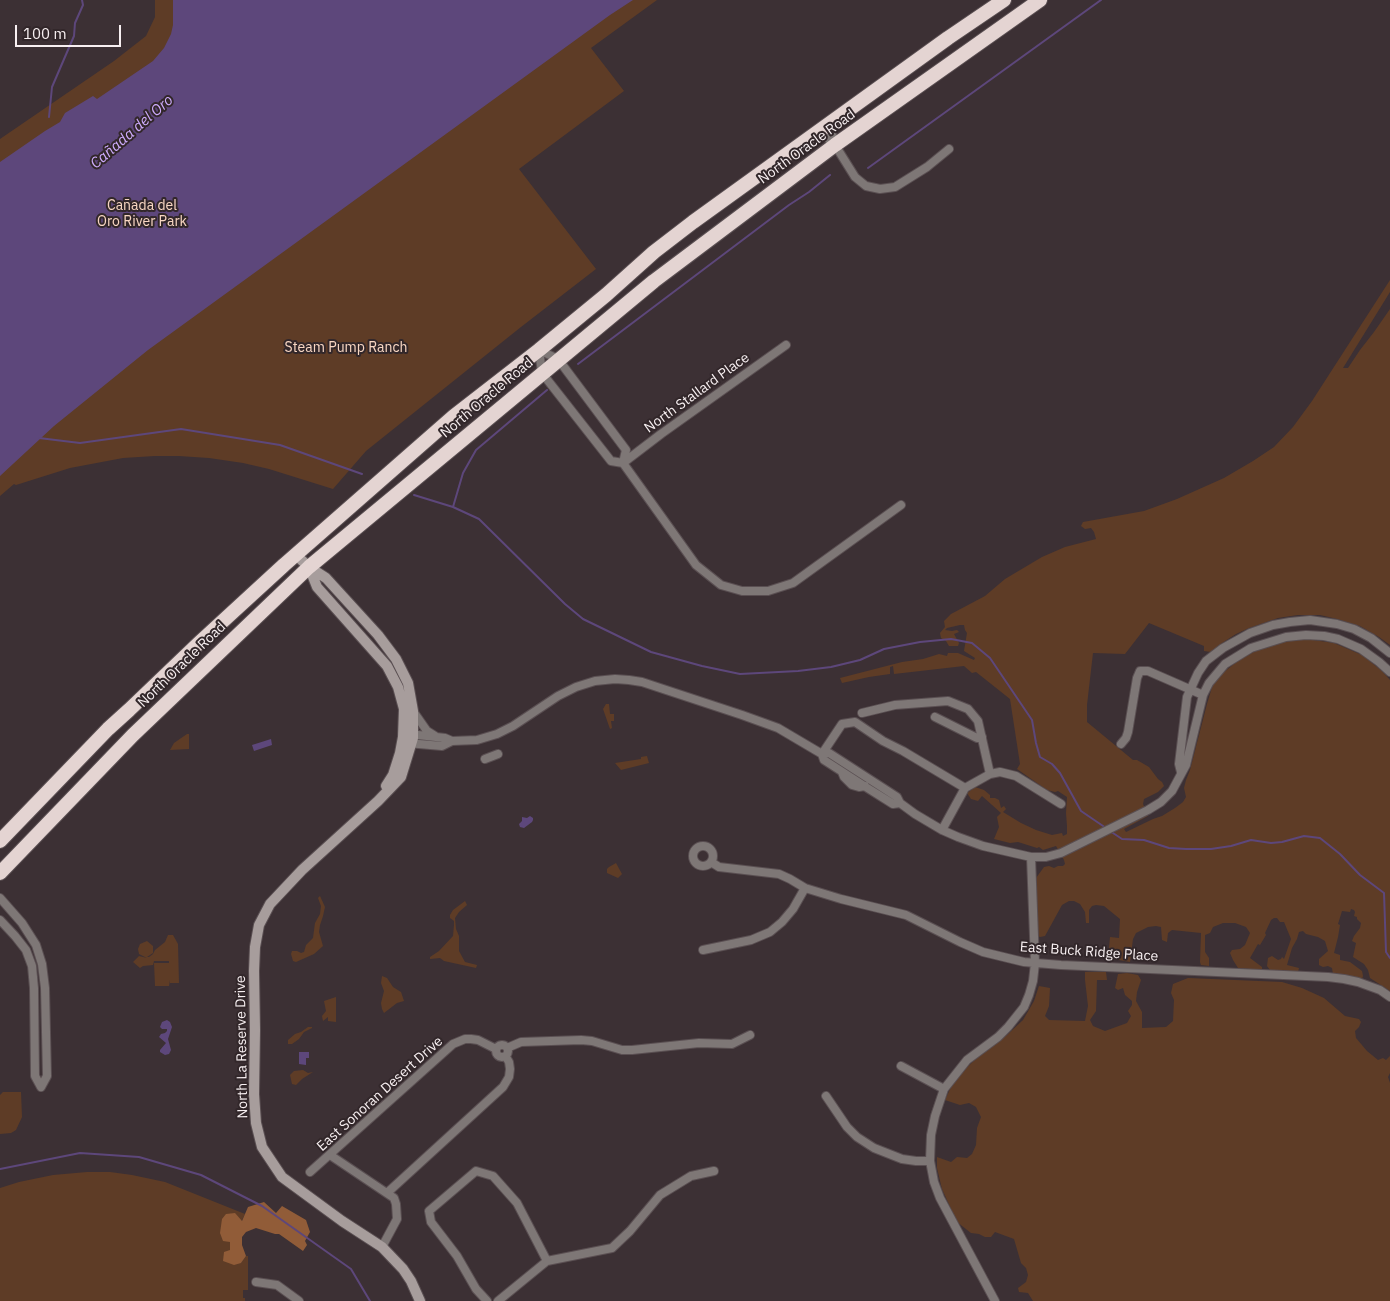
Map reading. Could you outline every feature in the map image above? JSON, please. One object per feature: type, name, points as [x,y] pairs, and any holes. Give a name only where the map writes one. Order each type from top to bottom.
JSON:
[{"type":"highway","name":"North Oracle Road","points":[[0,842],[108,729],[199,643],[370,488],[448,422],[606,295],[654,252],[824,127],[1004,0]]},
{"type":"highway","name":"North Oracle Road","points":[[0,873],[133,734],[309,568],[654,281],[835,145],[1040,0]]},
{"type":"street","points":[[824,127],[855,177],[866,186],[880,189],[895,187],[927,167],[949,149]]},
{"type":"street","points":[[824,127],[835,145]]},
{"type":"street","name":"North Stallard Place","points":[[623,464],[661,434],[786,345]]},
{"type":"street","points":[[539,350],[558,359],[626,450],[623,464]]},
{"type":"street","points":[[539,350],[542,373],[611,461],[623,464],[696,565],[721,585],[742,591],[768,591],[793,583],[901,505]]},
{"type":"street","name":"North La Reserve Drive","points":[[296,555],[309,568],[326,578],[378,635],[396,659],[408,683],[413,711],[407,738],[393,775],[378,801],[302,870],[270,904],[259,925],[255,947],[254,1094],[256,1123],[262,1147],[282,1177],[290,1185],[382,1247],[403,1269],[420,1301]]},
{"type":"street","name":"North La Reserve Drive","points":[[309,568],[317,587],[387,666],[398,687],[404,709],[407,738]]},
{"type":"street","points":[[1181,772],[1179,764],[1185,707],[1190,689],[1206,661],[1250,633],[1273,625],[1310,620],[1354,628],[1390,653]]},
{"type":"street","points":[[407,738],[442,746],[452,741],[477,740],[497,734],[513,726],[558,696],[576,687],[595,682],[629,680],[642,682],[778,728],[822,754],[829,753],[897,797],[900,803],[915,814],[958,837],[983,846],[1031,857],[1046,857],[1061,853],[1148,810],[1161,802],[1172,791],[1186,765],[1203,695],[1217,672],[1225,664],[1238,656],[1264,643],[1306,634],[1324,636],[1350,644],[1370,655],[1390,672]]},
{"type":"street","points":[[1121,744],[1128,732],[1137,678],[1140,671],[1148,671],[1203,695]]},
{"type":"street","points":[[862,713],[895,705],[948,701],[968,709],[978,721],[990,774]]},
{"type":"street","points":[[413,711],[427,731],[437,737]]},
{"type":"street","points":[[935,717],[977,738],[982,737]]},
{"type":"street","points":[[822,754],[842,724],[855,722],[883,741],[965,788]]},
{"type":"street","points":[[407,738],[437,737],[452,741]]},
{"type":"street","points":[[485,759],[498,754]]},
{"type":"street","points":[[822,754],[824,760],[842,772],[893,804],[900,803]]},
{"type":"street","points":[[942,830],[965,788],[990,774],[1000,772],[1016,776],[1061,804]]},
{"type":"street","points":[[995,1301],[940,1198],[934,1182],[930,1161],[931,1135],[944,1089],[967,1060],[998,1037],[1015,1020],[1024,1007],[1029,995],[1035,963],[1031,857]]},
{"type":"street","name":"East Buck Ridge Place","points":[[711,862],[720,866],[779,874],[805,888],[841,899],[906,914],[983,952],[1024,962],[1328,977],[1358,982],[1380,990],[1390,997]]},
{"type":"street","points":[[703,950],[751,940],[770,932],[793,909],[805,888]]},
{"type":"street","points":[[0,898],[22,923],[36,944],[42,964],[45,988],[47,1076],[41,1087],[35,1076],[32,966],[26,950],[0,920]]},
{"type":"street","points":[[26,950],[36,944]]},
{"type":"street","name":"East Sonoran Desert Drive","points":[[496,1049],[501,1045],[507,1048],[521,1042],[581,1040],[592,1041],[622,1050],[632,1050],[699,1044],[732,1044],[750,1035]]},
{"type":"street","name":"East Sonoran Desert Drive","points":[[310,1172],[453,1044],[465,1040],[478,1040],[496,1049]]},
{"type":"street","points":[[387,1193],[507,1083],[510,1069],[506,1056],[507,1048]]},
{"type":"street","name":"East Sonoran Desert Drive","points":[[496,1049],[498,1057],[506,1056]]},
{"type":"street","points":[[902,1066],[944,1089]]},
{"type":"street","points":[[826,1096],[847,1127],[865,1142],[886,1154],[902,1159],[930,1161]]},
{"type":"street","points":[[330,1155],[394,1198],[397,1219],[382,1247]]},
{"type":"street","points":[[487,1301],[476,1289],[457,1256],[431,1222],[429,1211],[476,1171],[493,1176],[517,1203],[547,1261]]},
{"type":"street","points":[[498,1301],[547,1261],[612,1248],[630,1232],[660,1195],[691,1176],[714,1171]]},
{"type":"street","points":[[256,1282],[277,1285],[291,1299],[299,1301]]},
{"type":"green space","name":"Cañada del Oro River Park","points":[[155,0],[657,0],[591,48],[624,91],[519,169],[596,269],[366,451],[333,489],[243,463],[209,458],[155,456],[123,458],[70,468],[16,485],[14,484],[0,496],[0,139],[114,61],[146,36],[155,17]]},
{"type":"green space","points":[[1390,280],[1390,292],[1343,368],[1348,368],[1390,309],[1390,645],[1360,626],[1320,615],[1298,615],[1278,618],[1236,634],[1211,652],[1204,651],[1204,646],[1149,623],[1125,654],[1093,653],[1087,722],[1133,760],[1137,760],[1149,767],[1164,786],[1158,792],[1144,799],[1143,804],[1148,816],[1124,829],[1126,832],[1162,816],[1183,802],[1186,797],[1184,788],[1186,780],[1213,684],[1239,660],[1257,650],[1283,641],[1306,639],[1334,643],[1362,655],[1382,671],[1390,680],[1390,991],[1370,978],[1364,964],[1353,957],[1356,943],[1352,941],[1361,923],[1354,916],[1354,910],[1351,909],[1350,912],[1342,911],[1334,953],[1340,955],[1340,960],[1350,962],[1362,971],[1362,979],[1333,974],[1332,968],[1319,965],[1319,959],[1328,951],[1325,941],[1303,931],[1299,932],[1287,965],[1299,968],[1298,972],[1270,970],[1267,966],[1268,958],[1272,956],[1278,960],[1282,957],[1284,959],[1291,939],[1284,922],[1280,922],[1277,918],[1271,920],[1265,933],[1266,935],[1250,958],[1262,967],[1262,970],[1238,968],[1233,960],[1230,953],[1232,950],[1240,949],[1245,945],[1250,933],[1246,927],[1235,923],[1223,923],[1213,927],[1210,933],[1205,935],[1205,952],[1209,958],[1209,966],[1201,965],[1200,962],[1201,933],[1172,930],[1168,933],[1167,942],[1162,940],[1161,927],[1156,926],[1148,927],[1136,933],[1133,939],[1130,962],[1108,958],[1110,937],[1119,938],[1120,919],[1104,906],[1092,906],[1089,910],[1089,923],[1086,923],[1085,912],[1080,904],[1069,901],[1062,905],[1045,936],[1038,936],[1036,878],[1044,867],[1054,868],[1063,866],[1065,864],[1064,860],[1056,846],[1043,850],[1039,847],[1018,842],[1010,843],[994,839],[999,827],[997,817],[1001,813],[982,796],[978,801],[971,799],[967,793],[975,787],[984,790],[990,795],[990,798],[999,800],[1001,808],[1004,806],[1006,809],[1003,812],[1021,823],[1052,835],[1062,833],[1063,836],[1067,834],[1067,797],[1058,791],[1047,790],[1017,769],[1020,764],[1010,699],[976,672],[972,673],[964,666],[894,674],[893,666],[890,667],[890,674],[842,683],[840,678],[939,654],[947,656],[948,653],[958,653],[974,660],[975,658],[964,651],[967,633],[964,625],[945,630],[957,630],[959,632],[954,634],[959,643],[958,646],[949,646],[941,638],[940,633],[945,627],[944,621],[951,614],[985,596],[1005,579],[1042,557],[1065,547],[1096,539],[1091,528],[1085,529],[1081,526],[1083,522],[1144,511],[1177,499],[1224,478],[1274,447],[1293,427],[1312,401]]},
{"type":"green space","points":[[606,704],[609,704],[610,714],[614,714],[614,721],[611,721],[612,728],[610,729],[603,709]]},
{"type":"green space","points":[[189,734],[189,749],[170,750],[174,743]]},
{"type":"green space","points":[[647,756],[649,763],[621,770],[615,763],[641,759],[641,757]]},
{"type":"green space","points":[[616,863],[622,874],[618,878],[607,873],[607,869]]},
{"type":"green space","points":[[320,896],[325,907],[319,932],[323,946],[314,954],[296,962],[293,961],[292,951],[304,952],[306,945],[313,938],[315,923],[320,914],[321,906],[318,898]]},
{"type":"green space","points":[[465,901],[467,905],[455,918],[459,936],[459,951],[465,962],[477,965],[476,968],[444,961],[440,958],[430,959],[453,936],[454,921],[450,918],[450,915],[453,910]]},
{"type":"green space","points":[[168,935],[173,935],[178,944],[179,983],[170,983],[170,980],[169,986],[155,986],[154,963],[169,963],[169,961],[154,961],[153,965],[140,968],[133,962],[139,956],[147,958],[139,954],[140,944],[147,941],[153,946],[153,953],[147,957],[149,957],[165,942]]},
{"type":"green space","points":[[1085,972],[1106,972],[1107,980],[1097,980],[1096,1011],[1090,1020],[1093,1026],[1105,1031],[1127,1023],[1131,1016],[1128,1011],[1132,1001],[1125,995],[1123,988],[1118,990],[1115,988],[1118,974],[1127,973],[1138,975],[1141,980],[1136,1001],[1142,1012],[1142,1028],[1166,1027],[1173,1021],[1174,1000],[1171,993],[1173,984],[1188,978],[1282,982],[1302,988],[1324,998],[1345,1016],[1359,1019],[1361,1022],[1355,1031],[1356,1038],[1378,1060],[1383,1058],[1386,1060],[1390,1056],[1390,1073],[1388,1077],[1390,1083],[1390,1301],[1033,1301],[1028,1293],[1019,1292],[1018,1288],[1026,1282],[1028,1275],[1026,1268],[1021,1263],[1014,1239],[995,1232],[991,1237],[971,1233],[957,1222],[942,1189],[937,1168],[937,1157],[951,1162],[957,1157],[967,1158],[972,1154],[976,1145],[977,1128],[981,1117],[976,1107],[969,1103],[960,1105],[945,1100],[960,1074],[981,1054],[1007,1035],[1023,1020],[1034,1001],[1039,986],[1050,988],[1049,1006],[1045,1016],[1049,1020],[1085,1021],[1088,1006]]},
{"type":"green space","points":[[382,976],[387,978],[393,987],[401,992],[404,1001],[397,1003],[384,1013],[381,1003],[384,991],[381,983]]},
{"type":"green space","points":[[336,997],[336,1022],[328,1021],[328,1017],[323,1021],[322,1016],[326,1011],[324,1001]]},
{"type":"green space","points":[[308,1027],[312,1028],[304,1032],[292,1044],[288,1044],[288,1040],[295,1034]]},
{"type":"green space","points":[[303,1070],[308,1073],[313,1072],[296,1085],[292,1084],[290,1075],[294,1071]]},
{"type":"green space","points":[[3,1092],[21,1092],[22,1117],[16,1130],[11,1133],[0,1134],[0,1095]]},
{"type":"green space","points":[[110,1172],[165,1182],[245,1214],[231,1242],[230,1250],[241,1263],[248,1256],[248,1290],[243,1290],[245,1301],[0,1301],[0,1188],[53,1175]]},
{"type":"shaded area","points":[[264,1202],[276,1213],[282,1206],[306,1220],[310,1232],[305,1241],[307,1245],[303,1251],[279,1234],[256,1228],[246,1232],[242,1237],[242,1245],[246,1256],[241,1263],[234,1265],[223,1261],[224,1252],[230,1250],[230,1242],[223,1241],[220,1233],[222,1219],[226,1214],[235,1213],[242,1221],[248,1207]]},
{"type":"water","name":"Cañada del Oro River Park","points":[[173,0],[633,0],[148,350],[54,426],[0,476],[0,162],[60,122],[65,113],[93,96],[97,99],[153,61],[164,48],[171,34]]},
{"type":"water","points":[[271,739],[272,745],[254,751],[252,745]]},
{"type":"water","points":[[530,816],[533,818],[532,822],[524,828],[520,827],[519,824],[522,821],[522,817],[527,818]]},
{"type":"water","points":[[167,1020],[172,1027],[168,1039],[171,1050],[169,1054],[165,1055],[160,1050],[166,1043],[159,1037],[167,1031],[167,1029],[160,1027],[162,1022]]},
{"type":"water","points":[[299,1052],[309,1052],[309,1058],[306,1058],[306,1065],[299,1064]]},
{"type":"waterway","points":[[49,117],[52,87],[74,36],[75,23],[83,5],[82,0]]},
{"type":"waterway","points":[[868,168],[1101,0]]},
{"type":"waterway","points":[[578,364],[830,175]]},
{"type":"waterway","points":[[453,507],[463,473],[476,450],[547,390]]},
{"type":"waterway","points":[[39,438],[80,443],[181,429],[280,445],[362,474]]},
{"type":"waterway","points":[[414,495],[453,507],[479,519],[565,604],[583,619],[651,652],[702,666],[740,674],[798,671],[831,667],[860,660],[884,649],[920,642],[951,639],[972,643],[990,658],[1032,720],[1040,757],[1052,764],[1060,773],[1081,811],[1106,828]]},
{"type":"waterway","points":[[1110,831],[1122,839],[1144,840],[1169,848],[1186,849],[1211,849],[1251,840],[1271,843],[1304,836],[1320,838],[1340,854],[1360,875],[1384,893],[1386,952],[1390,958]]},
{"type":"waterway","points":[[0,1169],[80,1153],[139,1157],[201,1175],[262,1206],[351,1269],[370,1301]]},
{"type":"water label","name":"Cañada del Oro","points":[[132,132]]},
{"type":"park label","name":"Steam Pump Ranch","points":[[346,348]]}]
